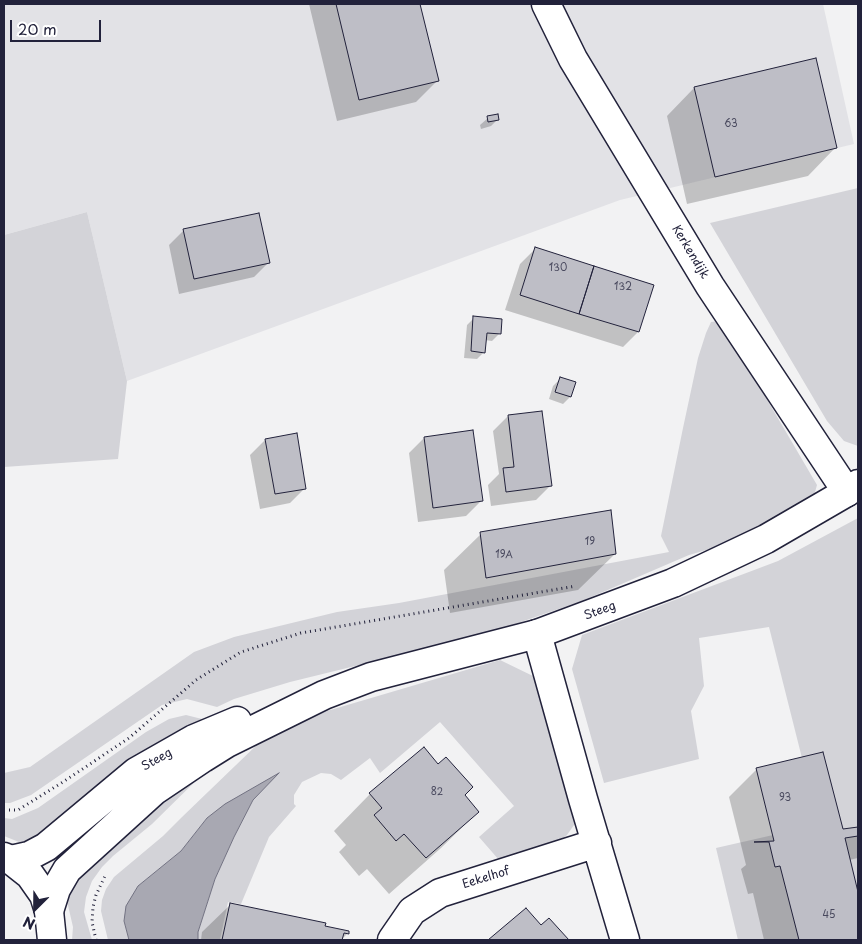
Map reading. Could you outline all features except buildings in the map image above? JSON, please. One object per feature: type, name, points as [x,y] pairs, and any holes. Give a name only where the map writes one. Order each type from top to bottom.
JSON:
[{"type":"street","name":"Kerkendijk","points":[[546,4],[573,59],[710,286],[852,488]]},
{"type":"street","name":"Steeg","points":[[49,911],[56,889],[67,870],[154,791],[227,743],[324,695],[371,677],[538,634],[673,583],[766,539],[852,488]]},
{"type":"street","points":[[538,634],[580,790],[625,940]]},
{"type":"street","name":"Steeg","points":[[7,858],[28,856],[46,848],[136,772],[194,739],[242,718],[272,708],[324,695]]},
{"type":"street","name":"Eekelhof","points":[[392,940],[412,911],[440,893],[597,843]]},
{"type":"street","points":[[7,858],[30,875],[44,895],[49,911],[52,940]]},
{"type":"path","points":[[4,810],[18,810],[129,738],[196,680],[241,652],[302,633],[539,593]]},
{"type":"path","points":[[96,940],[92,922],[93,907],[96,895],[109,870]]},
{"type":"shaded area","points":[[4,4],[823,4],[854,144],[620,200],[127,381],[87,212],[4,235]]},
{"type":"shaded area","points":[[858,188],[858,446],[844,441],[827,421],[710,223]]},
{"type":"shaded area","points":[[87,212],[127,381],[118,459],[4,467],[4,235]]},
{"type":"shaded area","points":[[719,321],[817,485],[813,499],[771,526],[720,546],[689,555],[582,601],[515,624],[457,641],[290,682],[234,699],[217,707],[187,699],[162,705],[31,795],[10,803],[4,803],[4,773],[30,767],[194,652],[234,637],[337,612],[399,603],[669,552],[661,536],[698,358],[711,322]]},
{"type":"shaded area","points":[[858,518],[858,940],[738,940],[716,848],[773,835],[807,778],[769,627],[699,638],[704,686],[691,711],[699,759],[604,783],[572,669],[582,635],[778,561]]},
{"type":"shaded area","points":[[500,660],[535,677],[576,818],[574,825],[567,835],[558,842],[499,860],[479,837],[514,806],[440,722],[380,773],[370,758],[341,780],[331,774],[321,773],[302,782],[294,795],[294,804],[296,806],[269,837],[241,904],[228,902],[220,940],[198,940],[198,932],[215,879],[253,800],[277,774],[207,818],[181,851],[138,886],[124,921],[129,940],[108,940],[101,911],[102,900],[106,889],[114,877],[163,836],[263,739],[327,711]]},
{"type":"shaded area","points":[[186,715],[206,720],[62,825],[28,841],[19,842],[4,836],[4,818],[12,819],[38,808],[146,732],[169,719]]},
{"type":"shaded area","points":[[212,765],[152,824],[102,867],[92,881],[86,897],[84,912],[92,940],[72,940],[73,927],[67,901],[72,882],[125,824]]},
{"type":"shaded area","points":[[279,773],[253,800],[234,837],[215,879],[198,932],[198,940],[129,940],[124,921],[126,906],[138,886],[181,851],[207,818],[225,804]]}]
